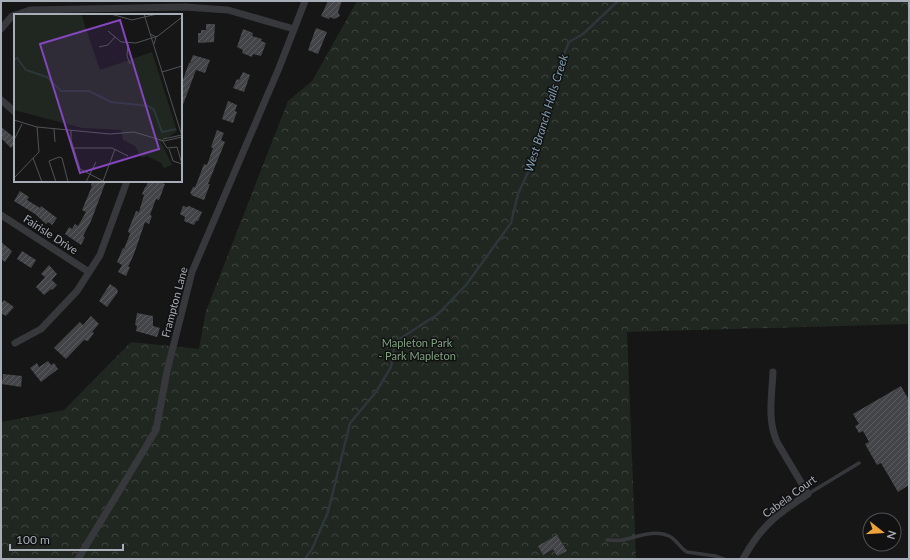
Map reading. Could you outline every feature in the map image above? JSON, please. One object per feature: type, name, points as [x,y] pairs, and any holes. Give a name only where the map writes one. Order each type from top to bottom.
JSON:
[{"type":"street","name":"Frampton Lane","points":[[78,559],[156,430],[167,372],[192,272],[279,68],[305,1]]},
{"type":"street","points":[[19,14],[30,10],[176,12],[185,7],[228,10],[294,29]]},
{"type":"street","points":[[1,29],[14,16]]},
{"type":"street","points":[[1,100],[14,111]]},
{"type":"street","points":[[16,343],[41,329],[77,291],[100,255],[127,182]]},
{"type":"street","name":"Fairisle Drive","points":[[1,215],[89,272]]},
{"type":"street","points":[[773,372],[771,422],[773,433],[808,494]]},
{"type":"street","name":"Cabela Court","points":[[743,559],[756,537],[766,524],[808,494]]},
{"type":"lane","name":"Cabela Court","points":[[808,494],[859,463]]},
{"type":"lane","points":[[607,540],[621,540],[651,533],[660,533],[669,535],[683,550],[687,552],[724,559]]},
{"type":"green space","name":"Mapleton Park - Park Mapleton","points":[[357,1],[909,1],[909,324],[627,332],[636,559],[1,559],[1,422],[64,410],[131,342],[199,349],[206,311],[288,101],[312,81]]},
{"type":"building","points":[[328,1],[342,1],[338,12],[340,16],[334,19],[330,17],[329,19],[321,16]]},
{"type":"building","points":[[206,24],[215,24],[214,42],[198,43],[198,33],[201,33],[201,30],[206,30]]},
{"type":"building","points":[[316,28],[327,32],[318,54],[308,50]]},
{"type":"building","points":[[243,29],[253,33],[252,36],[262,39],[261,41],[266,43],[261,56],[253,54],[252,57],[242,53],[243,50],[237,47]]},
{"type":"building","points":[[193,55],[210,60],[205,73],[196,70],[182,107],[182,82]]},
{"type":"building","points":[[243,72],[250,75],[244,92],[233,88],[237,79],[239,80]]},
{"type":"building","points":[[228,101],[237,105],[235,111],[237,112],[233,123],[222,119]]},
{"type":"building","points":[[1,127],[14,137],[14,145],[11,148],[1,138]]},
{"type":"building","points":[[217,130],[224,133],[221,140],[225,142],[208,184],[210,184],[204,200],[191,195],[192,194],[190,193],[193,187],[195,187],[204,164],[207,165]]},
{"type":"building","points":[[92,182],[106,182],[91,221],[83,236],[85,237],[81,245],[65,234],[69,227],[72,229],[75,224],[78,226],[86,212],[82,210]]},
{"type":"building","points":[[148,182],[160,182],[165,184],[159,200],[156,199],[150,215],[152,216],[149,224],[145,222],[126,276],[118,272],[122,265],[117,262],[130,234],[128,231],[136,211],[139,212],[144,195],[142,194]]},
{"type":"building","points":[[20,191],[29,197],[27,200],[40,208],[41,206],[57,218],[52,225],[48,222],[46,224],[35,214],[14,201]]},
{"type":"building","points":[[183,206],[189,206],[202,212],[198,221],[196,221],[194,225],[184,221],[185,217],[180,214]]},
{"type":"building","points":[[1,242],[12,251],[5,262],[1,259]]},
{"type":"building","points":[[22,251],[36,260],[31,268],[17,259]]},
{"type":"building","points":[[49,265],[57,274],[52,280],[57,285],[44,295],[36,287],[45,277],[41,274]]},
{"type":"building","points":[[110,284],[117,289],[118,292],[107,307],[99,301]]},
{"type":"building","points":[[4,300],[14,307],[6,316],[1,313],[1,304]]},
{"type":"building","points":[[137,313],[153,316],[153,326],[160,328],[157,337],[136,331],[137,326],[135,325]]},
{"type":"building","points":[[91,316],[99,324],[92,332],[94,333],[88,341],[84,340],[66,359],[54,348],[80,322],[83,325]]},
{"type":"building","points":[[48,361],[51,365],[54,363],[58,369],[41,382],[30,368],[37,363],[39,367]]},
{"type":"building","points":[[3,374],[22,376],[21,387],[2,384]]},
{"type":"building","points":[[901,386],[909,400],[909,485],[898,492],[881,463],[877,465],[865,444],[869,442],[863,431],[859,433],[855,426],[859,424],[853,414]]},
{"type":"building","points":[[557,535],[567,551],[557,556],[553,549],[543,555],[538,546]]},
{"type":"waterway","name":"West Branch Halls Creek","points":[[305,559],[312,549],[328,512],[350,423],[376,392],[391,367],[395,342],[438,314],[466,285],[511,223],[518,194],[531,166],[535,141],[545,115],[558,68],[569,42],[583,34],[618,1]]}]
